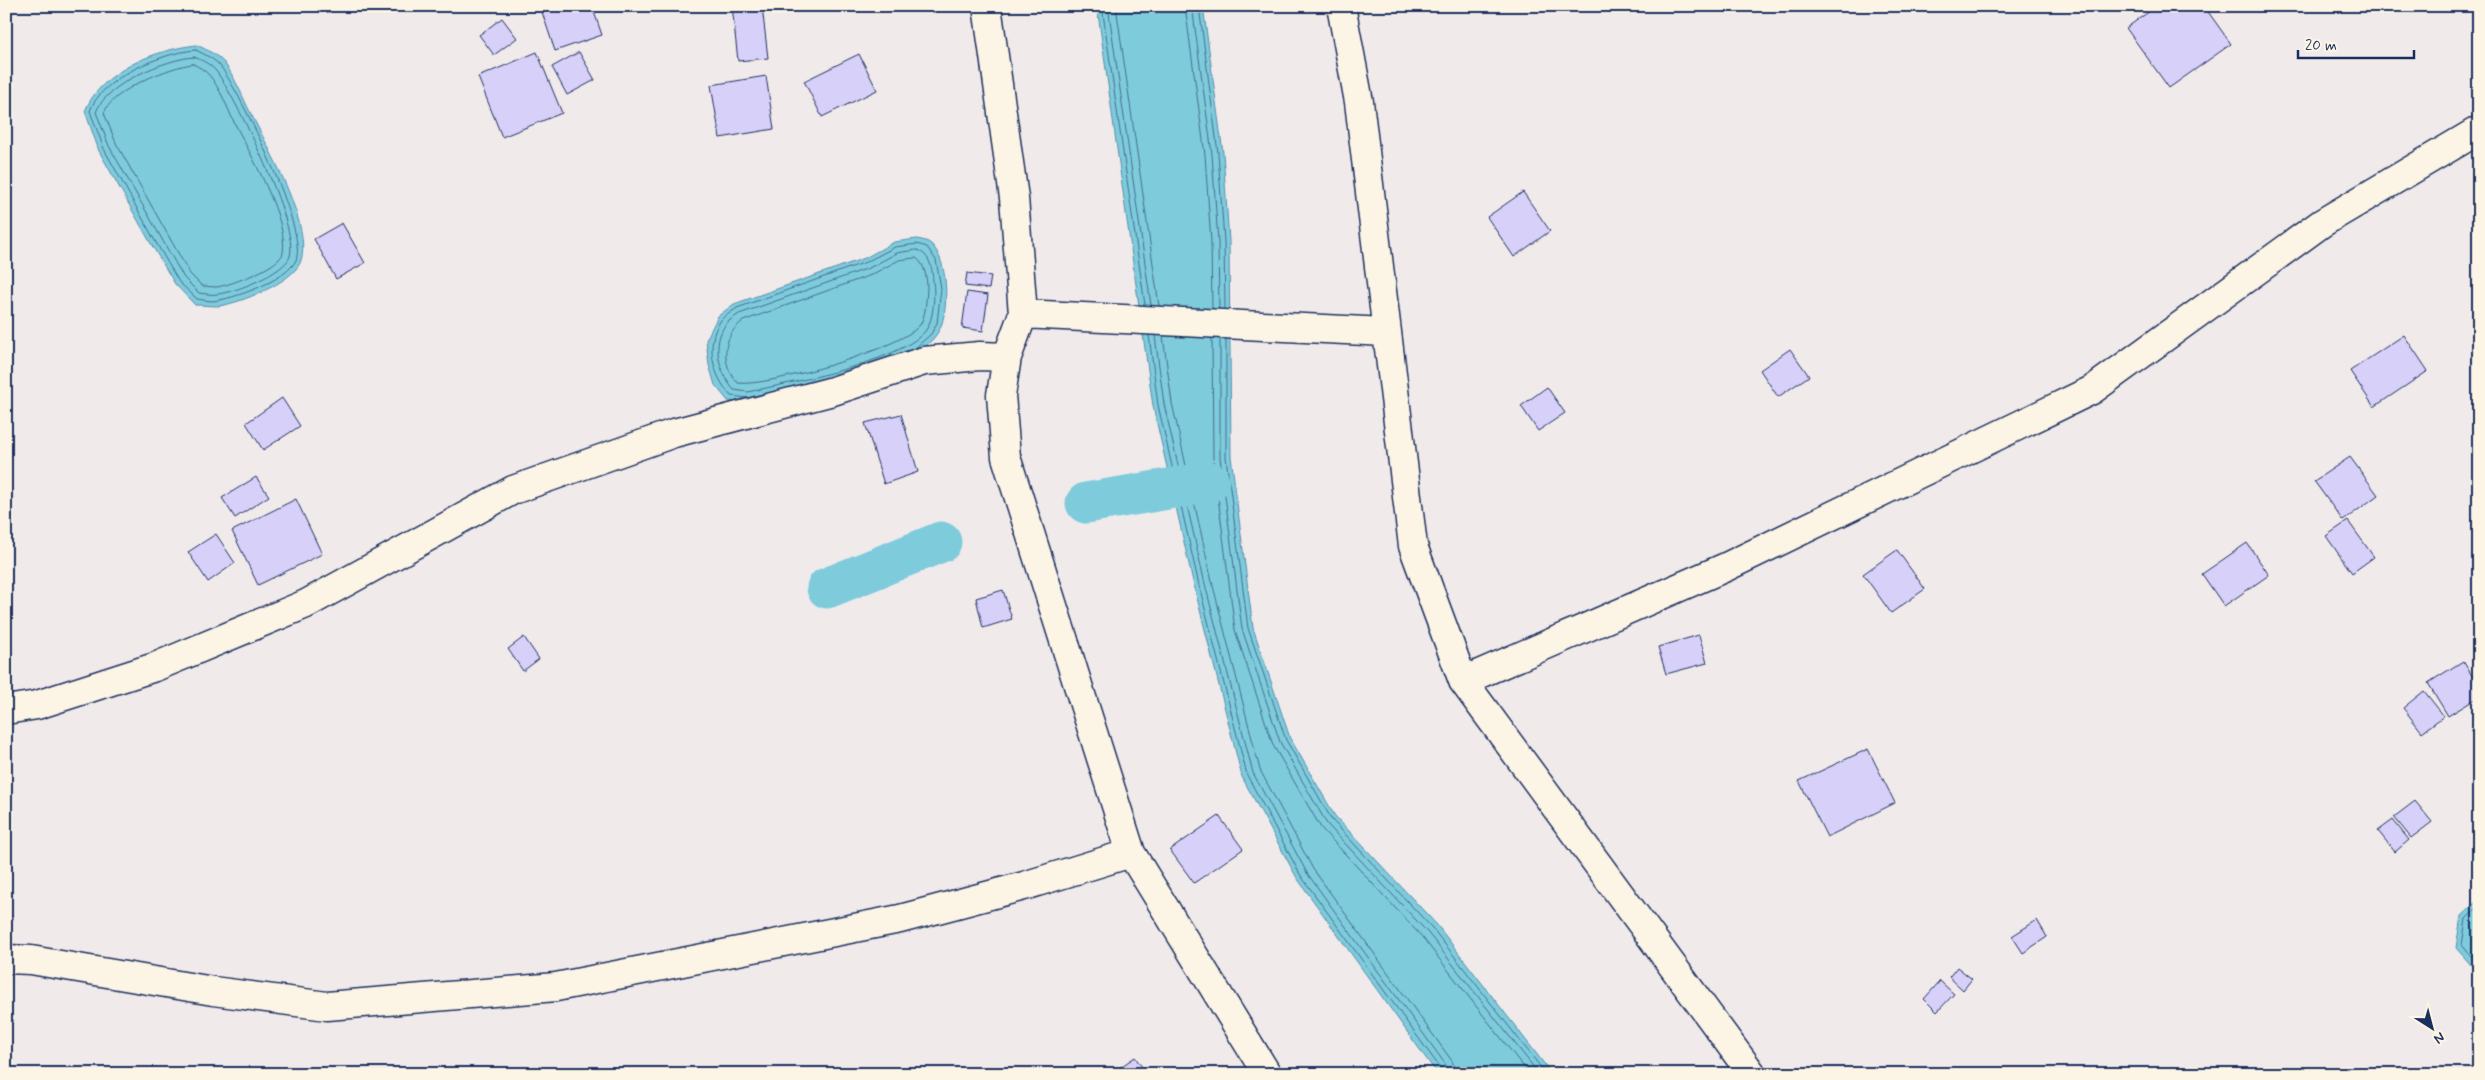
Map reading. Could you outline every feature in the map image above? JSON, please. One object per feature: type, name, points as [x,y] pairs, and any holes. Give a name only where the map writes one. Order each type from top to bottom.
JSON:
[{"type":"street","points":[[987,6],[1014,198],[1023,314],[1007,357],[1001,395],[1006,457],[1130,853],[1267,1074]]},
{"type":"street","points":[[1341,6],[1359,102],[1413,546],[1463,681],[1752,1074]]},
{"type":"street","points":[[1463,681],[1726,567],[2092,390],[2322,222],[2479,130]]},
{"type":"street","points":[[1023,314],[1386,332]]},
{"type":"street","points":[[6,710],[38,706],[155,667],[306,604],[513,490],[674,433],[833,391],[924,362],[980,356],[1007,357]]},
{"type":"street","points":[[6,958],[31,960],[213,991],[327,1006],[556,987],[900,919],[1024,886],[1130,853]]},
{"type":"water","points":[[1097,6],[1203,6],[1223,153],[1229,241],[1231,456],[1253,628],[1290,738],[1335,816],[1437,925],[1552,1074],[1439,1074],[1297,878],[1242,777],[1194,586],[1153,406]]},
{"type":"water","points":[[197,45],[222,61],[236,82],[287,188],[301,230],[303,248],[300,263],[295,271],[286,278],[250,297],[218,306],[195,305],[175,284],[99,151],[85,111],[103,84],[132,64],[164,51]]},
{"type":"water","points":[[917,239],[930,243],[937,251],[944,271],[946,295],[944,317],[941,326],[932,340],[919,352],[748,403],[728,401],[715,385],[709,365],[706,340],[718,316],[734,304],[865,258],[894,242]]},
{"type":"water","points":[[2479,899],[2479,974],[2456,948],[2461,916]]},
{"type":"building","points":[[540,6],[592,6],[602,35],[555,51]]},
{"type":"building","points":[[732,6],[762,6],[768,58],[738,61]]},
{"type":"building","points":[[2157,6],[2204,6],[2231,44],[2169,88],[2126,28]]},
{"type":"building","points":[[502,18],[517,38],[494,55],[479,35]]},
{"type":"building","points":[[537,52],[562,113],[502,137],[478,77]]},
{"type":"building","points":[[579,52],[595,80],[567,95],[552,67]]},
{"type":"building","points":[[859,54],[877,90],[822,117],[804,81]]},
{"type":"building","points":[[766,76],[774,129],[720,138],[711,85]]},
{"type":"building","points":[[1523,192],[1550,231],[1514,257],[1487,217]]},
{"type":"building","points":[[342,223],[365,263],[336,279],[314,239]]},
{"type":"building","points":[[967,273],[991,276],[989,289],[965,286]]},
{"type":"building","points":[[967,292],[988,295],[983,331],[962,328]]},
{"type":"building","points":[[2404,335],[2428,371],[2374,407],[2350,371]]},
{"type":"building","points":[[1790,349],[1809,376],[1778,397],[1760,370]]},
{"type":"building","points":[[1547,387],[1565,413],[1538,431],[1521,406]]},
{"type":"building","points":[[282,398],[300,426],[263,450],[246,423]]},
{"type":"building","points":[[901,414],[918,472],[884,484],[865,423]]},
{"type":"building","points":[[2350,457],[2378,495],[2343,521],[2314,481]]},
{"type":"building","points":[[256,477],[269,496],[235,518],[222,498]]},
{"type":"building","points":[[296,499],[322,554],[258,585],[232,531]]},
{"type":"building","points":[[2348,521],[2374,557],[2352,573],[2326,536]]},
{"type":"building","points":[[216,534],[235,563],[208,582],[188,552]]},
{"type":"building","points":[[2247,543],[2269,575],[2224,606],[2202,574]]},
{"type":"building","points":[[1897,550],[1925,589],[1891,613],[1863,574]]},
{"type":"building","points":[[1003,590],[1012,619],[983,628],[976,598]]},
{"type":"building","points":[[1699,635],[1707,663],[1666,674],[1658,647]]},
{"type":"building","points":[[524,637],[539,659],[523,671],[508,649]]},
{"type":"building","points":[[2463,661],[2479,687],[2479,697],[2448,716],[2428,683]]},
{"type":"building","points":[[2424,691],[2444,716],[2422,732],[2403,708]]},
{"type":"building","points":[[1868,749],[1895,803],[1827,837],[1799,781]]},
{"type":"building","points":[[2415,801],[2432,822],[2411,838],[2394,817]]},
{"type":"building","points":[[1219,816],[1243,849],[1194,883],[1170,850]]},
{"type":"building","points":[[2393,820],[2409,840],[2395,852],[2378,831]]},
{"type":"building","points":[[2037,920],[2047,937],[2023,953],[2012,936]]},
{"type":"building","points":[[1957,967],[1972,979],[1963,990],[1949,977]]},
{"type":"building","points":[[1940,981],[1954,994],[1937,1012],[1924,999]]},
{"type":"building","points":[[1135,1057],[1147,1074],[1114,1074],[1113,1072]]},
{"type":"waterway","points":[[1086,503],[1209,482]]},
{"type":"waterway","points":[[827,588],[941,542]]}]
